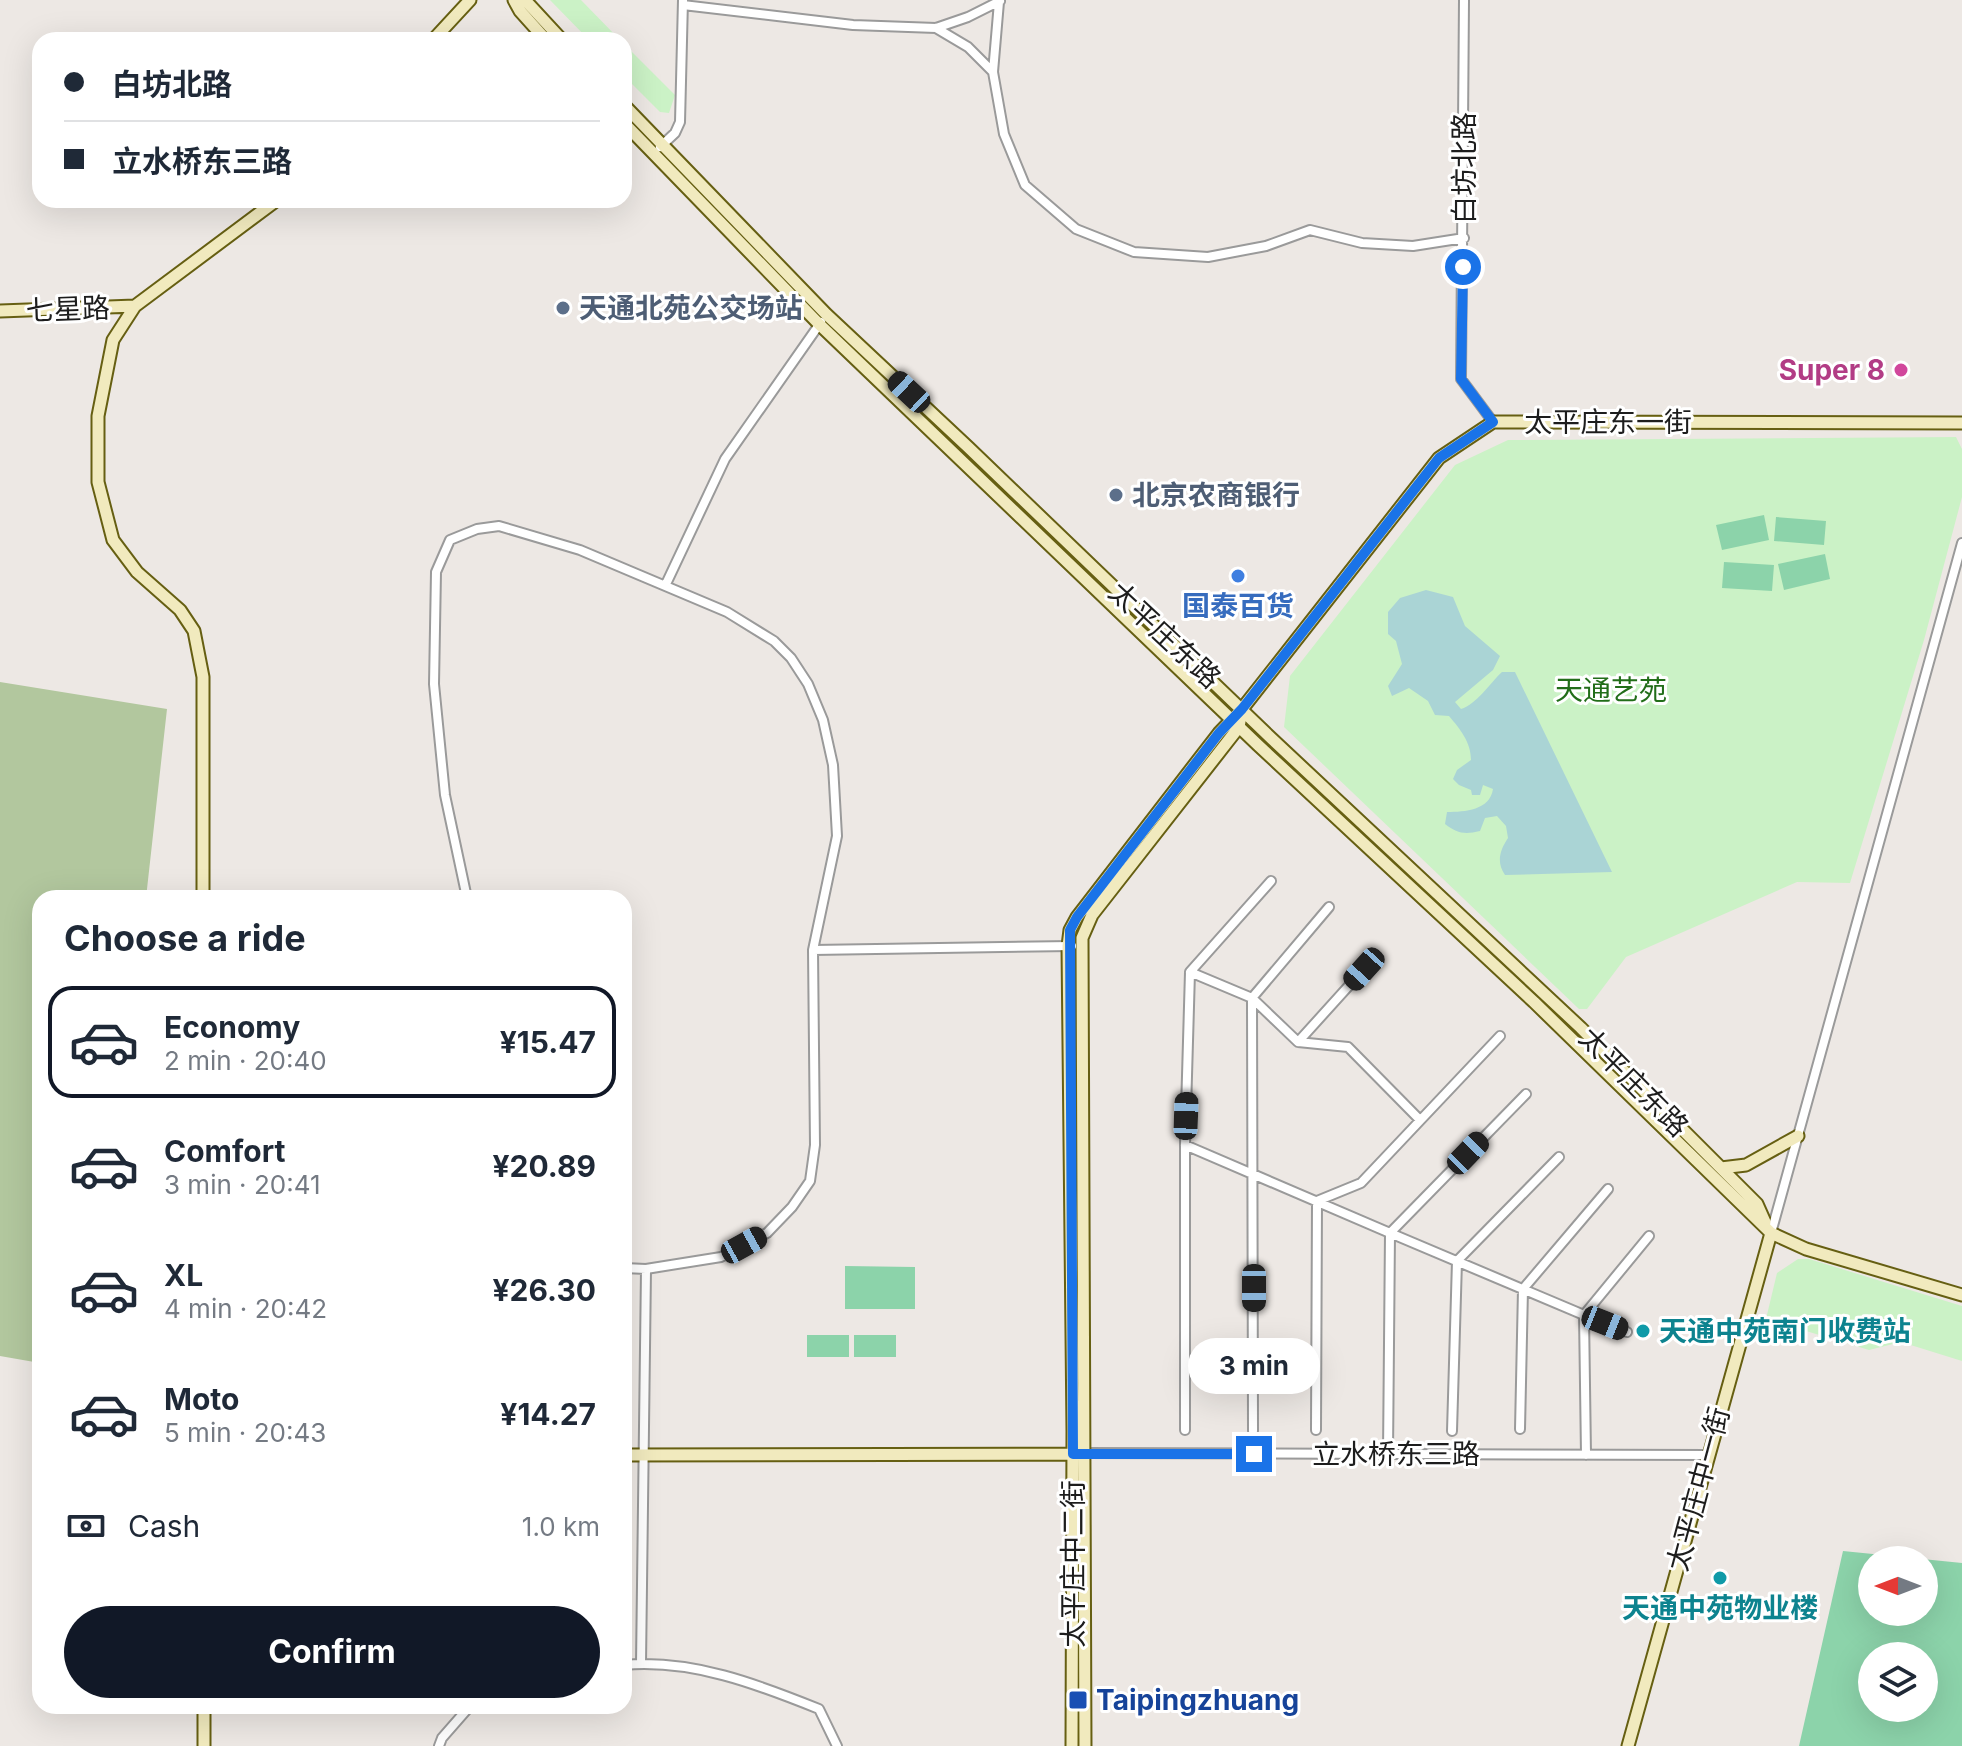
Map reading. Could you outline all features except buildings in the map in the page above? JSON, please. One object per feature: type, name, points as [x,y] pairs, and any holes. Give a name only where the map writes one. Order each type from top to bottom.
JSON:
[{"type":"main road","points":[[440,32],[470,0]]},
{"type":"main road","points":[[514,0],[539,32]]},
{"type":"main road","points":[[525,0],[555,32]]},
{"type":"main road","name":"太平庄东路","points":[[632,115],[658,149],[822,319],[1235,722],[1534,1002],[1771,1233],[1806,1249],[1962,1295]]},
{"type":"main road","name":"太平庄东路","points":[[632,129],[658,149]]},
{"type":"main road","points":[[203,890],[203,677],[194,631],[180,610],[137,572],[113,540],[98,482],[98,416],[113,340],[135,306],[266,208]]},
{"type":"main road","name":"七星路","points":[[0,311],[135,306]]},
{"type":"main road","name":"太平庄东路","points":[[822,319],[1581,1028],[1757,1204],[1771,1233]]},
{"type":"main road","name":"太平庄东一街","points":[[1242,709],[1439,458],[1493,422],[1962,423]]},
{"type":"main road","name":"太平庄中二街","points":[[1085,1746],[1075,946],[1070,930],[1077,917],[1235,722],[1242,709]]},
{"type":"main road","points":[[1721,1168],[1746,1165],[1798,1136]]},
{"type":"main road","name":"太平庄中一街","points":[[1628,1746],[1771,1233]]},
{"type":"main road","points":[[632,1455],[1079,1454]]},
{"type":"main road","name":"太平庄中二街","points":[[1072,1746],[1079,1454]]},
{"type":"main road","points":[[204,1714],[204,1746]]},
{"type":"street","name":"白坊北路","points":[[1464,0],[1461,379],[1493,422]]},
{"type":"street","points":[[1000,1],[993,72],[1004,134],[1025,185],[1076,229],[1134,252],[1208,257],[1266,246],[1310,230],[1362,243],[1413,246],[1464,238]]},
{"type":"street","points":[[658,149],[675,133],[680,122],[683,3],[853,25],[936,28],[1000,1]]},
{"type":"street","points":[[936,28],[968,47],[993,72]]},
{"type":"street","points":[[666,584],[725,459],[822,319]]},
{"type":"street","points":[[465,890],[445,795],[434,684],[436,572],[450,540],[477,529],[499,526],[580,550],[727,612],[774,641],[791,658],[808,684],[823,720],[833,765],[837,836],[813,950],[815,1145],[810,1181],[792,1207],[767,1233],[721,1257],[646,1269],[632,1268]]},
{"type":"street","points":[[1771,1233],[1962,543]]},
{"type":"street","points":[[1185,1430],[1185,1145],[1190,972],[1271,881]]},
{"type":"street","points":[[1253,1431],[1252,998],[1329,907]]},
{"type":"street","points":[[813,950],[1075,946]]},
{"type":"street","points":[[1298,1042],[1364,969]]},
{"type":"street","points":[[1190,972],[1252,998],[1298,1042],[1348,1047],[1420,1120]]},
{"type":"street","points":[[1317,1201],[1361,1183],[1500,1036]]},
{"type":"street","points":[[1388,1454],[1390,1233],[1526,1094]]},
{"type":"street","points":[[1185,1145],[1627,1332]]},
{"type":"street","points":[[1452,1431],[1457,1261],[1559,1157]]},
{"type":"street","points":[[1520,1429],[1523,1289],[1608,1189]]},
{"type":"street","points":[[1316,1430],[1317,1201]]},
{"type":"street","points":[[1586,1455],[1584,1315],[1649,1236]]},
{"type":"street","points":[[641,1664],[646,1269]]},
{"type":"street","name":"立水桥东三路","points":[[1079,1454],[1708,1455]]},
{"type":"street","points":[[632,1665],[704,1670],[763,1687],[819,1709],[837,1746]]},
{"type":"street","points":[[439,1746],[463,1714]]},
{"type":"green space","points":[[550,0],[581,0],[612,32],[581,32]]},
{"type":"green space","points":[[632,52],[675,95],[669,113],[660,112],[632,84]]},
{"type":"green space","name":"天通艺苑","points":[[1956,437],[1962,449],[1962,497],[1924,640],[1850,883],[1797,882],[1626,957],[1587,1009],[1579,1009],[1284,727],[1290,676],[1455,465],[1508,440]]},
{"type":"green space","points":[[1764,515],[1769,540],[1722,550],[1716,525]]},
{"type":"green space","points":[[1776,517],[1826,521],[1824,545],[1774,541]]},
{"type":"green space","points":[[1825,554],[1830,579],[1784,590],[1778,564]]},
{"type":"green space","points":[[1724,562],[1774,565],[1772,591],[1722,588]]},
{"type":"green space","points":[[0,682],[167,709],[147,890],[32,890],[32,1362],[0,1356]]},
{"type":"green space","points":[[1798,1259],[1809,1259],[1962,1306],[1962,1361],[1901,1342],[1869,1350],[1766,1319],[1777,1273]]},
{"type":"green space","points":[[845,1266],[915,1267],[915,1309],[845,1309]]},
{"type":"green space","points":[[807,1335],[849,1335],[849,1357],[807,1357]]},
{"type":"green space","points":[[854,1335],[896,1335],[896,1357],[854,1357]]},
{"type":"green space","points":[[1843,1551],[1858,1553],[1858,1626],[1938,1626],[1938,1561],[1962,1563],[1962,1746],[1799,1746]]},
{"type":"water","points":[[1426,590],[1453,597],[1465,626],[1500,656],[1493,670],[1455,702],[1461,709],[1467,706],[1502,672],[1515,672],[1612,872],[1505,875],[1500,856],[1508,838],[1506,826],[1497,816],[1485,818],[1480,831],[1474,832],[1461,832],[1445,824],[1447,812],[1482,806],[1493,789],[1483,785],[1480,795],[1472,795],[1471,790],[1453,779],[1457,770],[1471,760],[1471,753],[1461,731],[1449,716],[1435,715],[1428,701],[1409,688],[1392,696],[1388,686],[1402,664],[1396,641],[1388,634],[1388,612],[1400,598]]},
{"type":"place","name":"天通北苑公交场站","points":[[563,308]]},
{"type":"place","name":"Super 8","points":[[1901,370]]},
{"type":"place","name":"北京农商银行","points":[[1116,495]]},
{"type":"place","name":"国泰百货","points":[[1238,576]]},
{"type":"place","name":"天通中苑南门收费站","points":[[1643,1331]]},
{"type":"place","name":"天通中苑物业楼","points":[[1720,1578]]},
{"type":"place","name":"Taipingzhuang","points":[[1078,1700]]},
{"type":"route","points":[[1254,1454],[1073,1454],[1070,930],[1219,733],[1242,709],[1439,458],[1493,422],[1461,379],[1463,267]]}]
